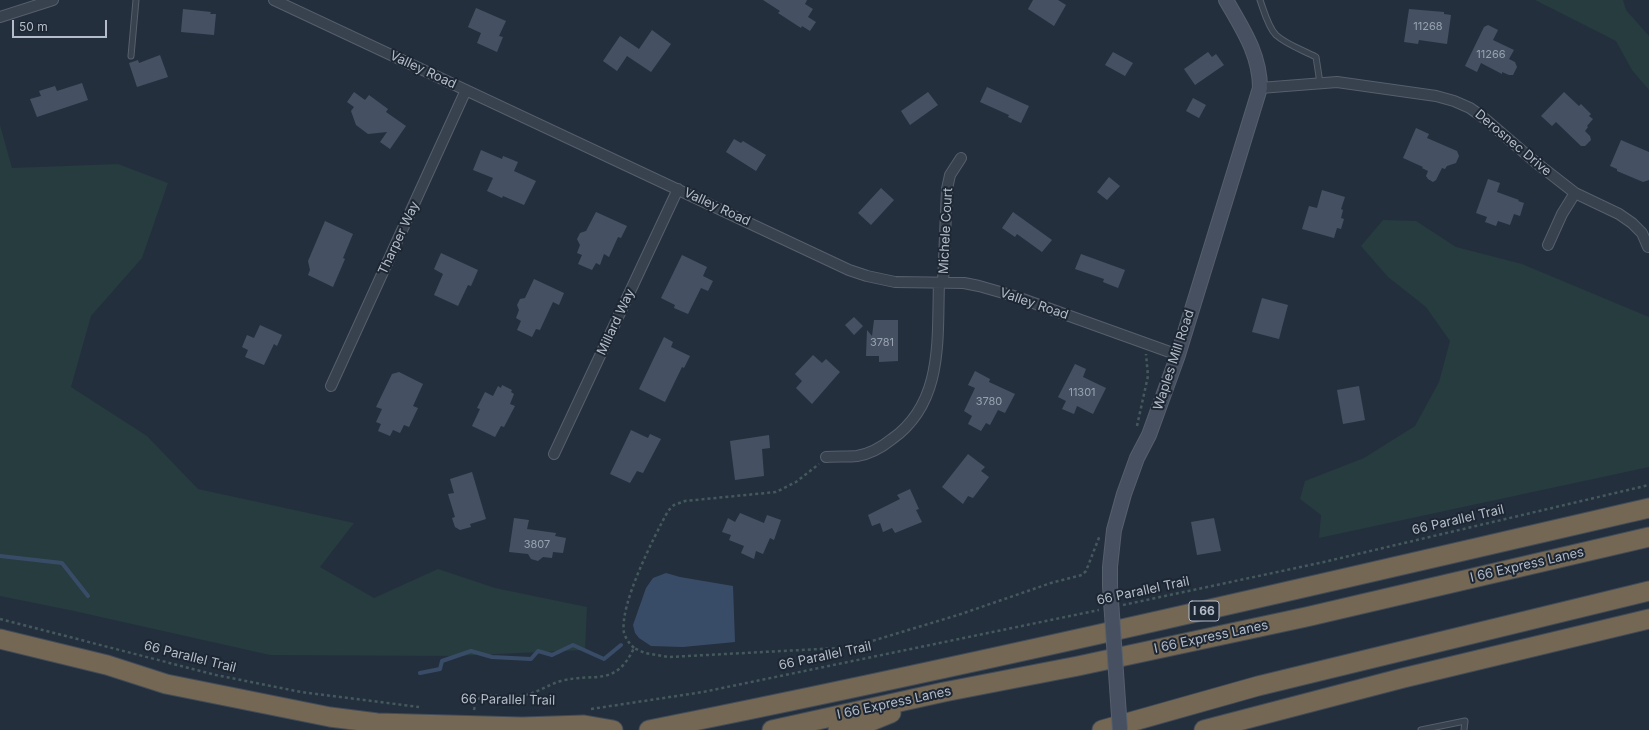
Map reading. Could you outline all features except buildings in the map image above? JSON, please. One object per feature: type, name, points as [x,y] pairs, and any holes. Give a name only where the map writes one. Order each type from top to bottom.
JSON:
[{"type":"highway","name":"I 66","points":[[649,730],[888,682],[1649,508]]},
{"type":"highway","name":"I 66 Express Lanes","points":[[772,730],[944,692],[1078,666],[1299,618],[1649,537]]},
{"type":"highway","points":[[1102,730],[1258,686],[1649,591]]},
{"type":"highway","points":[[1204,730],[1403,678],[1649,619]]},
{"type":"highway","points":[[0,639],[107,665],[166,684],[330,717],[377,723],[514,727],[584,725],[613,730]]},
{"type":"highway","points":[[838,730],[864,724],[944,692]]},
{"type":"main road","name":"Waples Mill Road","points":[[1120,730],[1110,586],[1110,567],[1114,530],[1124,494],[1137,458],[1149,435],[1178,355],[1260,88],[1258,63],[1252,47],[1226,0]]},
{"type":"street","points":[[0,17],[53,0]]},
{"type":"street","name":"Valley Road","points":[[274,0],[635,171],[678,189],[849,270],[867,276],[895,282],[979,286],[1014,296],[1178,355]]},
{"type":"street","name":"Derosnec Drive","points":[[1260,88],[1337,82],[1360,84],[1436,96],[1465,106],[1484,118],[1534,161],[1575,193],[1619,214],[1632,223],[1642,233],[1648,247]]},
{"type":"street","name":"Tharper Way","points":[[331,386],[466,90]]},
{"type":"street","name":"Michele Court","points":[[826,457],[857,456],[870,452],[884,445],[900,434],[915,416],[931,385],[935,370],[947,189],[950,176],[961,158]]},
{"type":"street","name":"Millard Way","points":[[554,454],[678,189]]},
{"type":"street","points":[[1548,245],[1562,214],[1575,193]]},
{"type":"lane","points":[[131,56],[136,0]]},
{"type":"lane","points":[[1260,0],[1270,25],[1276,34],[1290,44],[1316,57],[1320,83]]},
{"type":"lane","points":[[1421,730],[1465,721],[1464,730]]},
{"type":"path","points":[[826,457],[796,482],[783,490],[769,493],[685,501],[674,505],[668,511],[630,591],[624,622],[624,631],[628,642],[634,648],[645,653],[668,657],[838,648],[859,645],[961,614],[1051,583],[1082,575],[1086,571],[1098,537],[1102,532]]},
{"type":"path","name":"66 Parallel Trail","points":[[1122,606],[1324,562],[1649,485]]},
{"type":"path","name":"66 Parallel Trail","points":[[589,710],[703,692],[1106,609]]},
{"type":"path","name":"66 Parallel Trail","points":[[0,619],[216,675],[301,692],[368,702],[425,708]]},
{"type":"path","name":"66 Parallel Trail","points":[[467,710],[474,711],[476,701],[481,697],[520,696],[530,694],[564,680],[607,676],[621,668],[634,648]]},
{"type":"green space","points":[[1535,0],[1623,0],[1626,10],[1649,36],[1649,90],[1632,70],[1616,41]]},
{"type":"green space","points":[[0,125],[12,168],[118,164],[168,183],[142,258],[91,316],[71,387],[147,436],[198,489],[354,523],[320,567],[374,598],[438,569],[495,588],[587,607],[585,650],[454,656],[270,655],[0,596]]},
{"type":"green space","points":[[1383,220],[1416,221],[1456,247],[1522,264],[1649,317],[1649,467],[1319,538],[1321,515],[1300,499],[1305,481],[1364,458],[1415,426],[1439,382],[1450,341],[1426,307],[1388,277],[1361,246]]},
{"type":"water","points":[[666,573],[680,577],[733,586],[735,642],[683,647],[651,646],[639,638],[635,633],[633,625],[646,588],[653,578]]},
{"type":"waterway","points":[[0,556],[62,563],[88,596]]},
{"type":"waterway","points":[[420,673],[440,669],[442,661],[471,651],[492,657],[531,659],[538,651],[552,655],[573,645],[604,659],[621,645]]}]
